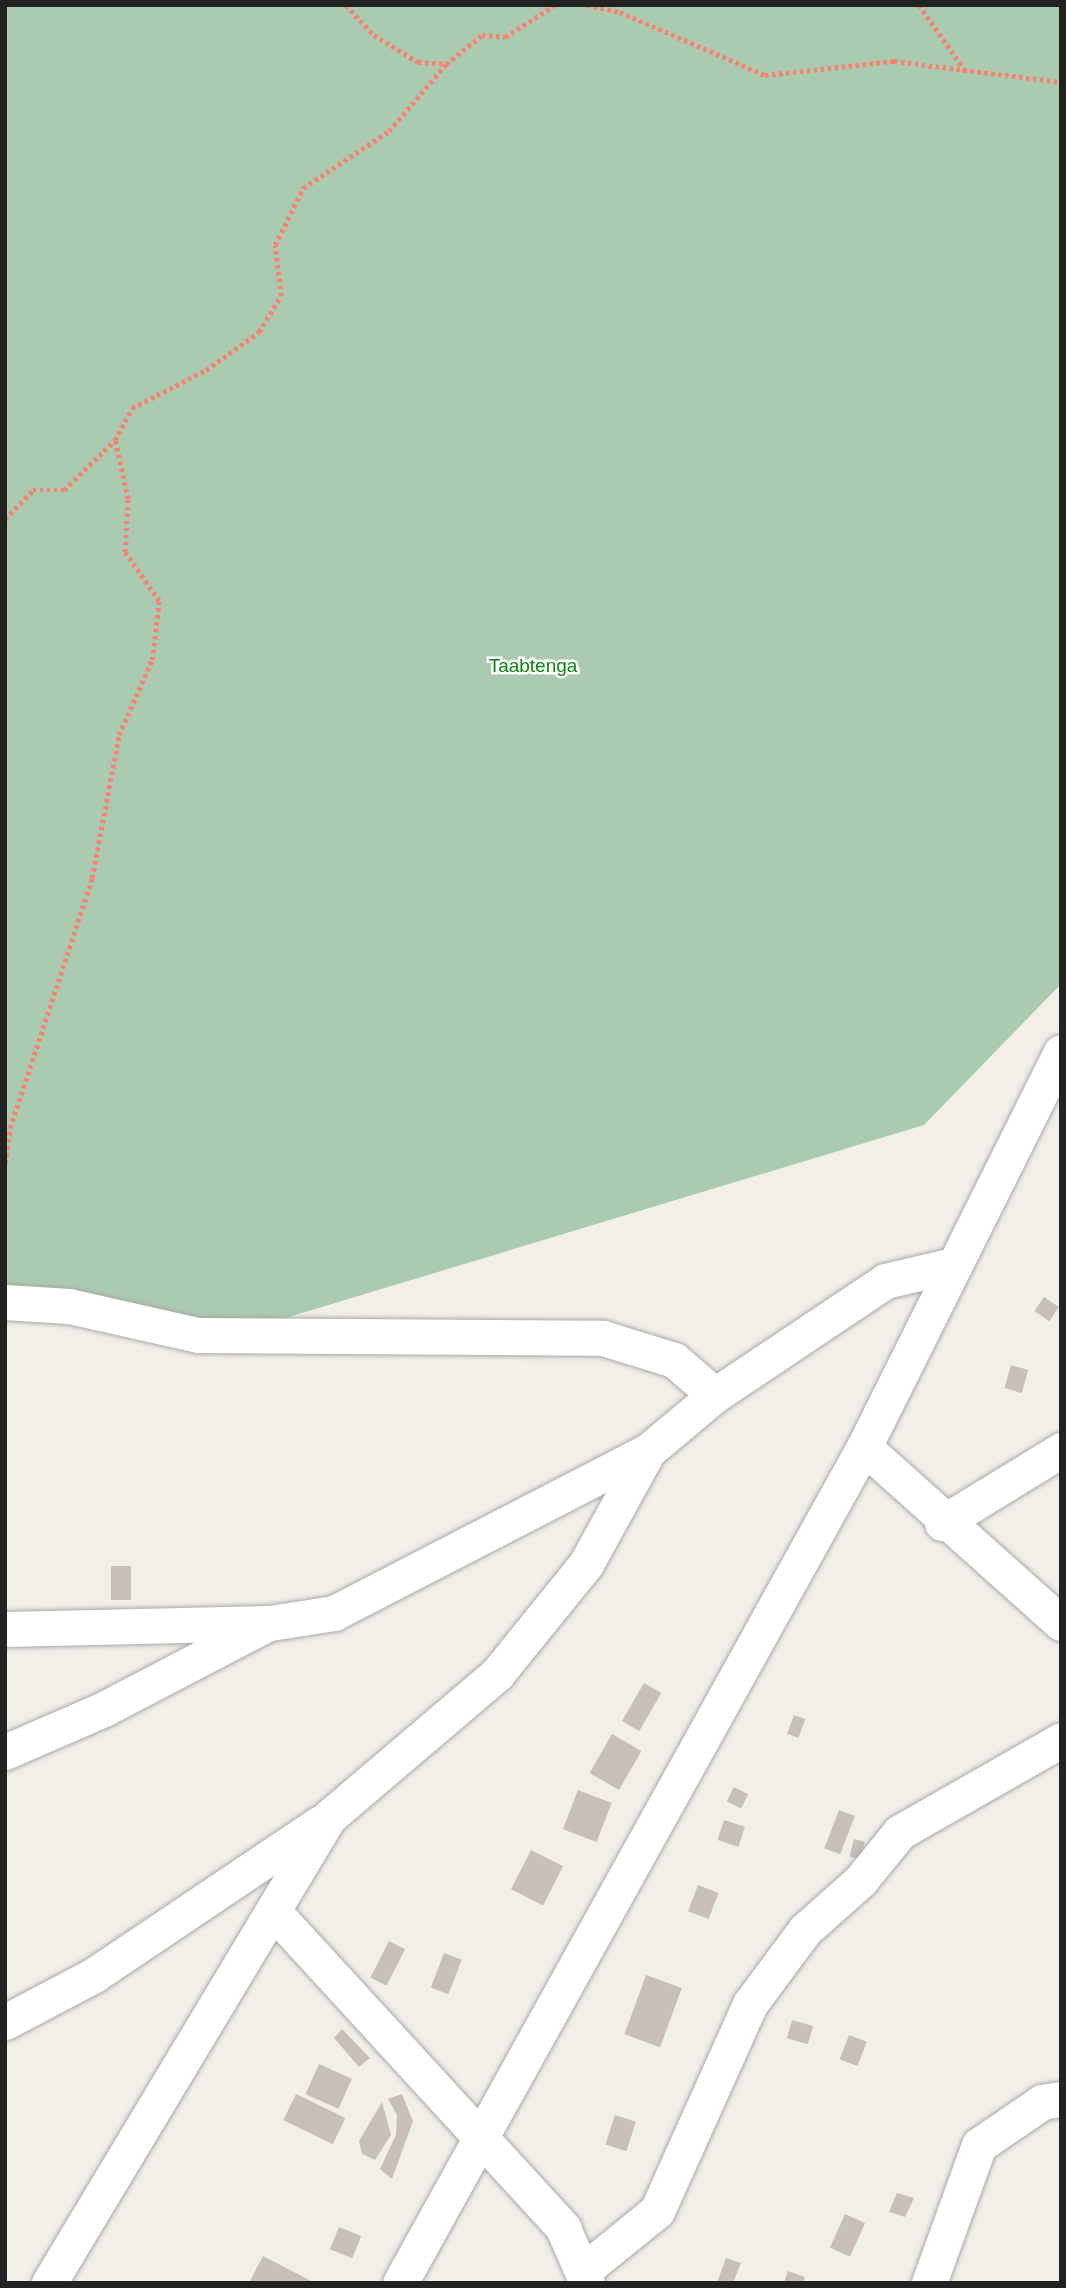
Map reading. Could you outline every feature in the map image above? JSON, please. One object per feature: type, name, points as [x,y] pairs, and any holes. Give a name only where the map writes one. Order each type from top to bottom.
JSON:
[{"type":"street","points":[[400,2283],[477,2138],[864,1447],[1061,1052]]},
{"type":"street","points":[[5,1629],[270,1623],[334,1613],[648,1451],[715,1395],[885,1280],[954,1265]]},
{"type":"street","points":[[5,1302],[69,1307],[198,1335],[603,1338],[674,1360],[715,1395]]},
{"type":"street","points":[[864,1447],[942,1522],[1061,1623]]},
{"type":"street","points":[[942,1522],[1061,1450]]},
{"type":"street","points":[[5,2022],[94,1975],[329,1817],[497,1674],[586,1564],[648,1451]]},
{"type":"street","points":[[5,1752],[104,1709],[270,1623]]},
{"type":"street","points":[[273,1911],[477,2138],[563,2228],[585,2277],[657,2211],[750,2004],[805,1930],[860,1881],[900,1832],[1061,1740]]},
{"type":"street","points":[[48,2283],[329,1817]]},
{"type":"street","points":[[929,2283],[978,2145],[1042,2102],[1061,2099]]},
{"type":"path","points":[[346,5],[374,36],[407,55],[446,64]]},
{"type":"path","points":[[5,519],[33,490],[64,490],[115,440],[132,408],[206,370],[259,332],[281,296],[275,245],[303,188],[389,131],[446,64],[482,35],[505,37],[555,5]]},
{"type":"path","points":[[587,5],[620,12],[765,75],[894,61],[967,73],[1061,82]]},
{"type":"path","points":[[620,12],[622,5]]},
{"type":"path","points":[[919,5],[967,73]]},
{"type":"path","points":[[5,1163],[10,1128],[92,878],[119,735],[152,660],[159,601],[125,552],[128,499],[115,440]]},
{"type":"green space","name":"Taabtenga","points":[[5,5],[1061,5],[1061,984],[924,1125],[259,1326],[5,1314]]},
{"type":"building","points":[[1044,1297],[1059,1307],[1049,1321],[1034,1311]]},
{"type":"building","points":[[1011,1365],[1028,1370],[1022,1393],[1004,1388]]},
{"type":"building","points":[[111,1566],[131,1566],[131,1600],[111,1600]]},
{"type":"building","points":[[644,1683],[661,1693],[639,1731],[622,1721]]},
{"type":"building","points":[[794,1715],[805,1719],[798,1738],[787,1734]]},
{"type":"building","points":[[612,1734],[641,1751],[619,1790],[590,1773]]},
{"type":"building","points":[[734,1787],[748,1794],[741,1809],[727,1801]]},
{"type":"building","points":[[578,1790],[612,1803],[597,1842],[563,1829]]},
{"type":"building","points":[[839,1810],[855,1816],[840,1854],[824,1848]]},
{"type":"building","points":[[724,1820],[745,1827],[738,1847],[718,1840]]},
{"type":"building","points":[[854,1839],[865,1842],[860,1859],[849,1856]]},
{"type":"building","points":[[531,1850],[563,1866],[543,1906],[511,1889]]},
{"type":"building","points":[[698,1885],[719,1893],[709,1919],[688,1911]]},
{"type":"building","points":[[389,1941],[405,1949],[386,1986],[370,1978]]},
{"type":"building","points":[[444,1953],[462,1960],[448,1994],[431,1988]]},
{"type":"building","points":[[646,1975],[682,1988],[660,2047],[624,2034]]},
{"type":"building","points":[[792,2020],[813,2026],[808,2044],[787,2038]]},
{"type":"building","points":[[342,2029],[370,2058],[359,2067],[334,2038]]},
{"type":"building","points":[[849,2035],[867,2042],[857,2066],[840,2059]]},
{"type":"building","points":[[319,2064],[352,2079],[338,2109],[306,2094]]},
{"type":"building","points":[[296,2094],[345,2118],[333,2144],[283,2120]]},
{"type":"building","points":[[402,2094],[413,2121],[392,2179],[380,2169],[396,2135],[397,2115],[388,2099]]},
{"type":"building","points":[[382,2102],[391,2135],[375,2160],[362,2154],[359,2141]]},
{"type":"building","points":[[615,2115],[636,2122],[626,2151],[605,2144]]},
{"type":"building","points":[[897,2193],[914,2198],[905,2217],[889,2212]]},
{"type":"building","points":[[845,2214],[865,2223],[850,2257],[830,2248]]},
{"type":"building","points":[[339,2227],[361,2236],[352,2258],[330,2249]]},
{"type":"building","points":[[263,2256],[315,2283],[249,2283]]},
{"type":"building","points":[[726,2258],[741,2263],[733,2283],[717,2283]]},
{"type":"building","points":[[788,2271],[805,2277],[803,2283],[784,2283]]}]
